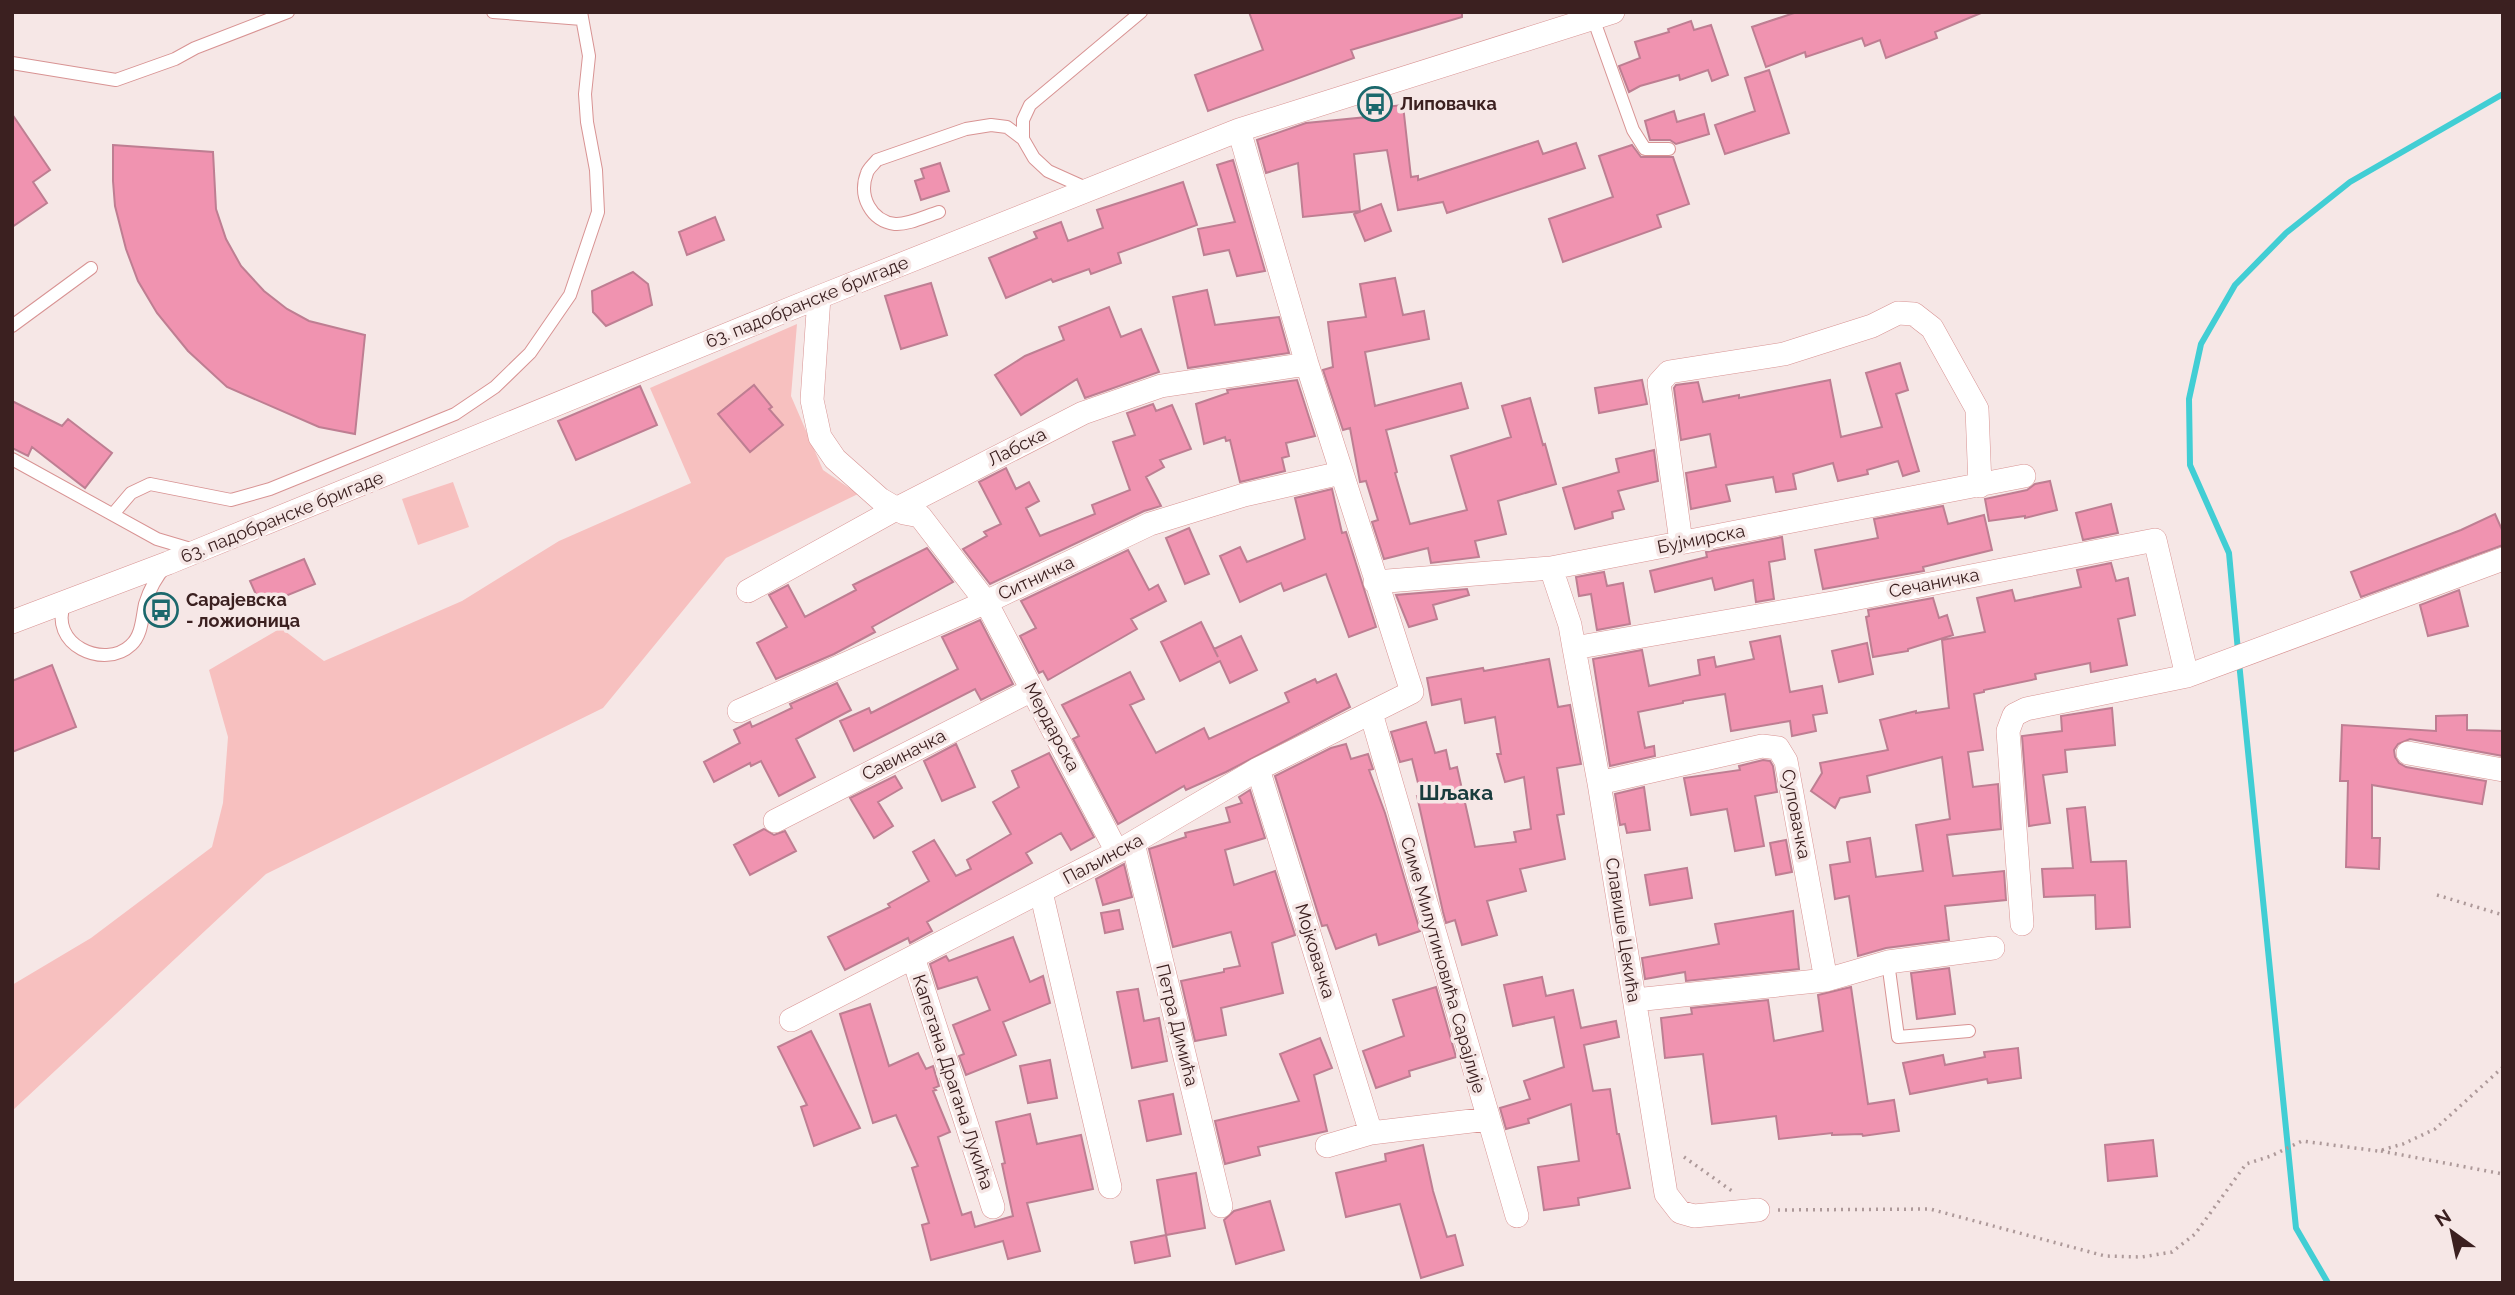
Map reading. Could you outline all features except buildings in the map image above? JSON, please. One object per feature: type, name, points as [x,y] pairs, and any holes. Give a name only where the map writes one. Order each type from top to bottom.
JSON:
[{"type":"street","name":"63. падобранске бригаде","points":[[12,622],[168,563],[819,297],[1239,130],[1603,15]]},
{"type":"street","points":[[1239,130],[1307,364],[1375,582]]},
{"type":"street","name":"Мердарска","points":[[819,297],[812,400],[820,437],[828,452],[880,499],[904,513],[920,516],[986,602],[1032,690],[1125,848]]},
{"type":"street","points":[[1681,542],[1659,383],[1669,372],[1784,354],[1872,326],[1898,313],[1914,314],[1932,328],[1977,409],[1980,486]]},
{"type":"street","name":"Лабска","points":[[748,591],[896,509],[1083,413],[1161,386],[1307,364]]},
{"type":"street","name":"Ситничка","points":[[739,711],[986,602],[1150,524],[1244,495],[1341,473]]},
{"type":"street","name":"Бујмирска","points":[[1375,582],[1550,568],[2024,476]]},
{"type":"street","name":"Сечаничка","points":[[1574,648],[1838,602],[2155,540],[2187,676]]},
{"type":"street","points":[[2022,924],[2008,731],[2014,715],[2026,709],[2187,676],[2503,559]]},
{"type":"street","name":"Славише Цекића","points":[[1550,568],[1570,625],[1599,783],[1666,1194],[1680,1212],[1695,1216],[1758,1210]]},
{"type":"street","name":"Паљинска","points":[[791,1020],[1125,848],[1258,769],[1412,692],[1375,582]]},
{"type":"street","name":"Савиначка","points":[[775,821],[1032,690]]},
{"type":"street","name":"Симе Милутиновића Сарајлије","points":[[1371,713],[1517,1216]]},
{"type":"street","name":"Суповачка","points":[[1599,783],[1762,746],[1778,748],[1786,761],[1826,980]]},
{"type":"street","points":[[2408,753],[2503,770]]},
{"type":"street","name":"Мојковачка","points":[[1258,769],[1371,1133]]},
{"type":"street","name":"Петра Димића","points":[[1125,848],[1221,1206]]},
{"type":"street","points":[[1041,892],[1110,1186]]},
{"type":"street","points":[[1635,1000],[1826,980],[1888,962],[1993,948]]},
{"type":"street","name":"Капетана Драгана Лукића","points":[[913,957],[993,1207]]},
{"type":"street","points":[[1328,1146],[1371,1133],[1488,1119]]},
{"type":"lane","points":[[12,63],[116,80],[175,59],[195,48],[288,12]]},
{"type":"lane","points":[[114,513],[131,493],[150,484],[230,500],[270,489],[455,414],[495,387],[530,353],[570,295],[598,212],[596,170],[585,94],[589,56],[582,15],[493,12]]},
{"type":"lane","points":[[1023,139],[1023,120],[1030,105],[1141,12]]},
{"type":"lane","points":[[1603,15],[1633,130],[1645,149],[1669,149]]},
{"type":"lane","points":[[939,212],[898,224],[879,220],[870,210],[864,190],[867,172],[877,160],[966,129],[991,125],[1007,127],[1023,139],[1034,158],[1048,171],[1089,190]]},
{"type":"lane","points":[[12,326],[91,268]]},
{"type":"lane","points":[[12,459],[157,539],[197,551]]},
{"type":"lane","points":[[65,602],[60,618],[64,634],[69,640],[95,653],[120,652],[135,641],[149,593],[168,563]]},
{"type":"lane","points":[[1888,962],[1898,1037],[1969,1031]]},
{"type":"path","points":[[2437,895],[2503,915]]},
{"type":"path","points":[[2378,1151],[2403,1144],[2435,1129],[2503,1067]]},
{"type":"path","points":[[1657,1138],[1758,1210],[1930,1209],[2105,1256],[2142,1257],[2172,1252],[2195,1234],[2246,1164],[2302,1141],[2378,1151],[2503,1174]]},
{"type":"shaded area","points":[[797,324],[791,396],[823,470],[858,494],[726,558],[603,708],[266,874],[12,1111],[12,985],[91,938],[212,847],[223,803],[228,737],[209,670],[281,628],[324,661],[462,601],[559,541],[691,483],[650,388]]},
{"type":"shaded area","points":[[453,482],[469,527],[418,545],[402,499]]},
{"type":"waterway","points":[[2238,651],[2229,553],[2190,465],[2189,399],[2201,344],[2235,285],[2286,233],[2350,182],[2503,94]]},
{"type":"waterway","points":[[2239,662],[2296,1228],[2328,1283]]},
{"type":"place","name":"Липовачка","points":[[1375,104]]},
{"type":"place","name":"Сарајевска - ложионица","points":[[161,610]]},
{"type":"district","name":"Шљака","points":[[1456,793]]}]
